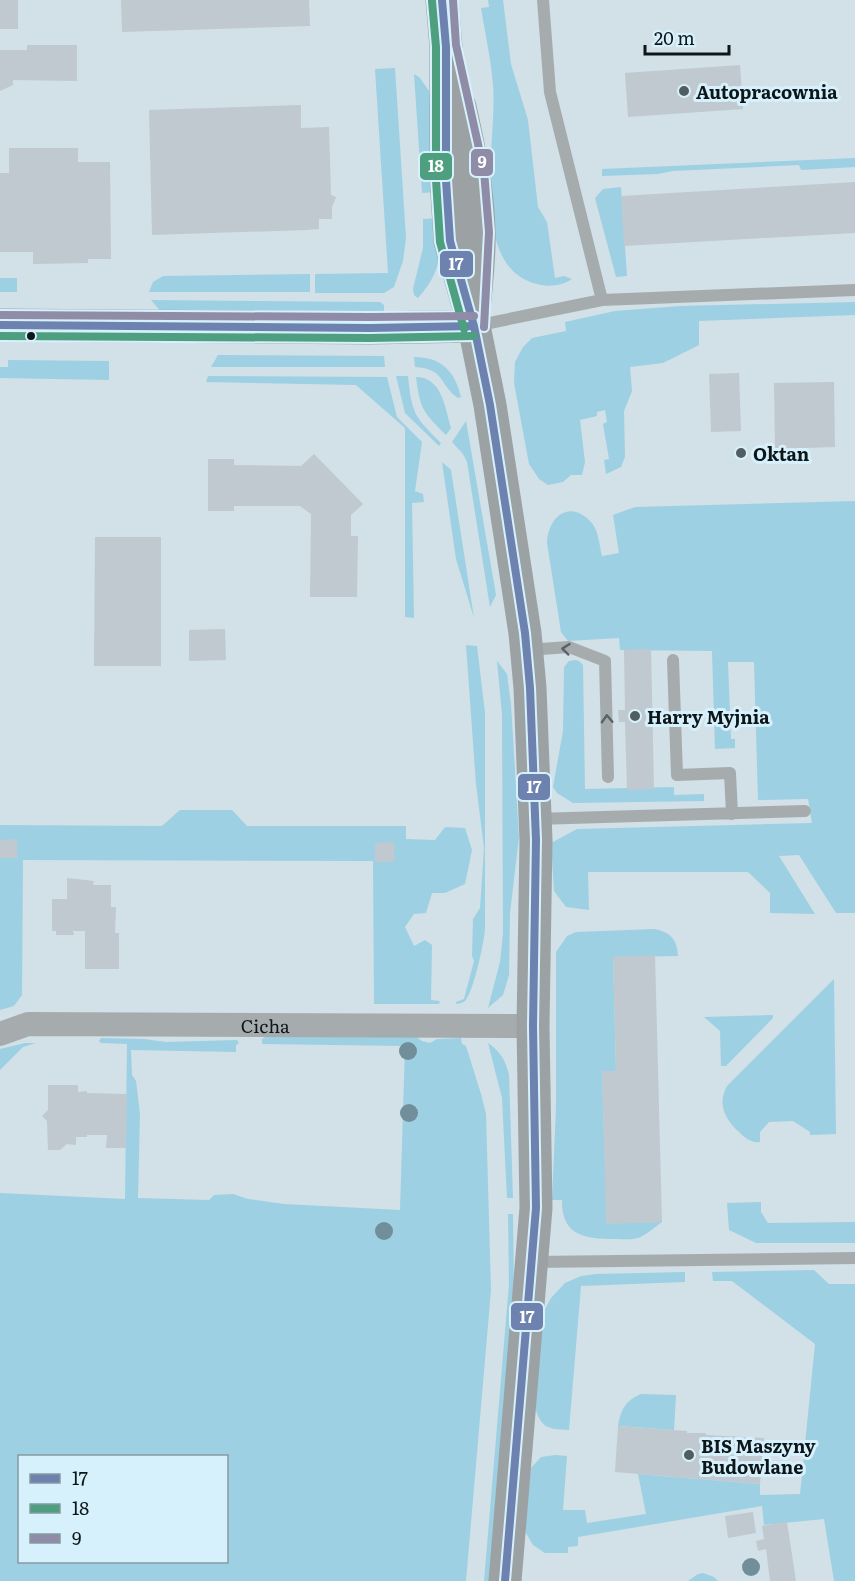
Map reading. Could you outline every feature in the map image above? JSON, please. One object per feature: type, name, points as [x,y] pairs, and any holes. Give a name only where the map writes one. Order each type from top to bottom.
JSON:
[{"type":"main road","points":[[442,0],[446,47],[446,180],[450,241],[474,326],[490,405],[530,688],[535,819],[533,1026],[536,1208],[505,1581]]},
{"type":"main road","points":[[0,325],[369,328],[474,326]]},
{"type":"street","name":"Cicha","points":[[0,1034],[28,1024],[533,1026]]},
{"type":"lane","points":[[543,0],[550,92],[602,300]]},
{"type":"lane","points":[[474,326],[602,300],[855,290]]},
{"type":"lane","points":[[526,650],[569,647],[605,661],[608,777]]},
{"type":"lane","points":[[673,660],[676,775],[730,773],[732,814]]},
{"type":"lane","points":[[535,819],[805,812]]},
{"type":"lane","points":[[532,1262],[855,1258]]},
{"type":"shaded area","points":[[488,0],[503,0],[511,64],[528,120],[538,207],[547,222],[555,278],[564,276],[572,279],[558,285],[533,283],[513,271],[500,251],[493,225],[490,165],[493,85],[481,8],[489,7]]},
{"type":"shaded area","points":[[395,68],[406,238],[403,261],[394,287],[384,293],[315,293],[315,274],[388,273],[375,69]]},
{"type":"shaded area","points":[[414,74],[420,78],[429,91],[437,192],[422,193]]},
{"type":"shaded area","points":[[855,158],[855,167],[801,170],[799,165],[602,176],[602,169]]},
{"type":"shaded area","points":[[621,187],[627,276],[616,277],[595,198],[603,189]]},
{"type":"shaded area","points":[[439,218],[439,260],[432,278],[418,298],[414,295],[413,289],[423,248],[423,219]]},
{"type":"shaded area","points":[[310,274],[310,292],[149,292],[153,282],[163,276]]},
{"type":"shaded area","points":[[0,278],[17,278],[17,292],[0,292]]},
{"type":"shaded area","points":[[151,300],[380,302],[384,305],[384,313],[162,313]]},
{"type":"shaded area","points":[[855,302],[855,315],[699,321],[699,345],[663,363],[630,367],[632,391],[624,411],[625,457],[621,467],[606,474],[604,460],[609,459],[603,424],[607,422],[605,410],[597,412],[597,416],[580,420],[585,462],[582,475],[571,475],[563,482],[548,485],[539,479],[529,464],[514,383],[515,362],[523,347],[532,338],[566,331],[565,322],[615,311],[680,306]]},
{"type":"shaded area","points":[[218,355],[384,356],[385,367],[211,367]]},
{"type":"shaded area","points":[[414,357],[432,360],[445,367],[455,380],[461,397],[458,398],[452,393],[437,374],[425,368],[415,367]]},
{"type":"shaded area","points":[[8,360],[109,361],[109,380],[0,378],[0,367],[8,367]]},
{"type":"shaded area","points":[[208,376],[387,377],[397,417],[422,442],[415,491],[423,494],[424,502],[412,503],[414,618],[405,617],[405,428],[356,385],[206,382]]},
{"type":"shaded area","points":[[396,376],[408,376],[411,399],[416,414],[441,443],[439,446],[405,413]]},
{"type":"shaded area","points":[[416,377],[432,382],[441,395],[451,428],[446,435],[424,409]]},
{"type":"shaded area","points":[[466,421],[496,595],[490,607],[467,462],[452,442]]},
{"type":"shaded area","points":[[442,462],[451,470],[474,618],[456,559]]},
{"type":"shaded area","points":[[855,501],[855,913],[836,913],[799,855],[779,856],[815,914],[770,913],[770,893],[748,872],[588,872],[589,910],[566,907],[554,891],[551,843],[577,829],[812,823],[808,799],[758,800],[754,662],[728,662],[731,739],[735,739],[735,748],[715,749],[712,651],[620,650],[619,638],[568,641],[561,632],[547,543],[548,534],[555,519],[561,514],[574,512],[590,521],[598,537],[602,556],[619,553],[613,515],[635,507]]},
{"type":"shaded area","points":[[466,645],[477,646],[485,713],[485,927],[472,988],[465,1001],[456,1004],[464,999],[474,961],[472,956],[473,919],[480,908],[484,848],[476,784]]},
{"type":"shaded area","points":[[575,660],[583,665],[585,789],[674,787],[674,795],[704,794],[704,801],[573,803],[557,793],[553,787],[563,731],[564,667],[569,661]]},
{"type":"shaded area","points":[[497,661],[507,674],[511,704],[519,837],[510,913],[509,975],[503,995],[488,1008],[500,962],[503,933],[502,715]]},
{"type":"shaded area","points":[[180,810],[232,810],[247,826],[406,826],[406,839],[435,840],[445,827],[465,828],[472,850],[465,884],[445,893],[432,893],[426,913],[414,914],[405,927],[414,946],[425,940],[432,945],[431,1000],[440,1001],[439,1004],[374,1004],[373,861],[23,860],[22,995],[14,1006],[0,1010],[0,825],[162,826]]},
{"type":"shaded area","points":[[655,929],[675,941],[678,956],[613,957],[616,1071],[602,1072],[607,1223],[662,1222],[636,1239],[594,1238],[577,1233],[571,1228],[563,1212],[562,1200],[552,1200],[556,1107],[556,952],[567,936],[576,932]]},
{"type":"shaded area","points":[[834,979],[836,1134],[810,1135],[810,1132],[793,1121],[769,1122],[760,1132],[760,1142],[748,1140],[734,1127],[724,1111],[723,1099],[727,1086]]},
{"type":"shaded area","points":[[773,1015],[773,1018],[726,1066],[721,1066],[720,1031],[704,1017]]},
{"type":"shaded area","points":[[268,1035],[415,1036],[430,1043],[437,1039],[461,1038],[462,1044],[466,1046],[486,1114],[491,1290],[466,1581],[0,1581],[0,1193],[125,1199],[127,1044],[101,1043],[99,1041],[101,1038],[166,1042],[237,1040],[239,1043],[236,1045],[236,1052],[131,1050],[132,1075],[136,1081],[140,1114],[138,1198],[209,1200],[214,1195],[233,1194],[248,1199],[284,1204],[400,1210],[405,1046],[262,1044],[262,1039]]},
{"type":"shaded area","points":[[25,1043],[36,1043],[23,1047],[0,1070],[0,1049]]},
{"type":"shaded area","points":[[488,1043],[502,1057],[509,1075],[513,1198],[507,1198],[502,1098]]},
{"type":"shaded area","points":[[761,1202],[761,1212],[768,1223],[855,1222],[855,1243],[756,1243],[729,1230],[727,1203]]},
{"type":"shaded area","points":[[508,1214],[513,1214],[514,1291],[489,1581],[484,1581],[509,1284]]},
{"type":"shaded area","points":[[814,1270],[829,1284],[855,1284],[855,1581],[834,1581],[824,1519],[764,1525],[762,1506],[578,1537],[578,1546],[568,1547],[568,1553],[545,1553],[533,1545],[526,1533],[524,1523],[531,1468],[541,1457],[567,1456],[563,1510],[585,1510],[587,1523],[646,1514],[638,1474],[760,1484],[760,1495],[800,1494],[815,1344],[732,1281],[713,1281],[712,1272]]},
{"type":"shaded area","points":[[685,1272],[685,1282],[581,1286],[569,1430],[551,1428],[543,1424],[535,1407],[543,1313],[551,1298],[565,1283],[581,1276],[596,1274]]},
{"type":"shaded area","points":[[641,1394],[676,1395],[674,1430],[618,1426],[625,1406]]},
{"type":"shaded area","points":[[703,1573],[718,1581],[688,1581],[698,1574]]},
{"type":"building","points":[[0,0],[18,0],[18,29],[0,29]]},
{"type":"building","points":[[121,0],[309,0],[310,26],[122,32]]},
{"type":"building","points":[[27,45],[77,45],[77,81],[13,80],[13,85],[0,91],[0,50],[27,50]]},
{"type":"building","name":"Autopracownia","points":[[740,65],[743,109],[628,117],[625,73]]},
{"type":"building","points":[[301,105],[301,128],[329,127],[331,195],[336,197],[332,207],[332,219],[319,219],[319,229],[152,235],[149,110]]},
{"type":"building","points":[[9,148],[78,148],[78,162],[110,162],[111,259],[88,259],[88,263],[33,264],[33,252],[0,252],[0,173],[9,173]]},
{"type":"building","points":[[855,182],[855,233],[624,246],[621,196]]},
{"type":"building","points":[[739,373],[741,431],[711,432],[709,374]]},
{"type":"building","points":[[834,382],[835,447],[775,449],[774,383]]},
{"type":"building","points":[[314,454],[363,504],[351,515],[351,536],[358,536],[357,597],[310,597],[311,514],[300,506],[234,506],[234,511],[208,511],[208,459],[234,459],[234,465],[301,466]]},
{"type":"building","points":[[95,537],[161,537],[161,666],[94,666]]},
{"type":"building","points":[[225,629],[226,660],[189,661],[189,630]]},
{"type":"building","name":"Harry Myjnia","points":[[651,649],[654,789],[627,790],[625,722],[619,722],[618,710],[625,710],[624,650]]},
{"type":"building","points":[[17,839],[17,858],[0,858],[0,840]]},
{"type":"building","points":[[394,842],[394,862],[375,862],[375,843]]},
{"type":"building","points":[[67,878],[94,881],[93,885],[111,885],[111,907],[116,907],[115,933],[119,933],[119,969],[85,969],[85,931],[73,931],[74,935],[56,935],[56,931],[52,931],[52,899],[67,899]]},
{"type":"building","points":[[655,955],[662,1222],[606,1224],[602,1071],[616,1071],[613,957]]},
{"type":"building","points":[[48,1085],[78,1085],[78,1092],[127,1094],[126,1148],[106,1148],[107,1135],[87,1135],[87,1137],[76,1137],[76,1145],[67,1144],[60,1150],[48,1150],[47,1121],[42,1116],[48,1110]]},
{"type":"building","name":"BIS Maszyny Budowlane","points":[[618,1426],[764,1438],[760,1484],[615,1472]]},
{"type":"building","points":[[753,1512],[756,1533],[728,1538],[725,1516]]},
{"type":"building","points":[[787,1522],[796,1581],[770,1581],[766,1549],[758,1551],[756,1541],[764,1539],[762,1526]]},
{"type":"transit line","name":"17","points":[[442,0],[446,47],[446,180],[450,241],[474,326],[490,405],[525,633],[530,688],[536,840],[533,1026],[536,1208],[505,1581]]},
{"type":"transit line","name":"9","points":[[453,0],[456,45],[484,171],[489,232],[484,327]]},
{"type":"transit line","name":"18","points":[[432,1],[436,47],[436,180],[440,242],[464,329]]},
{"type":"transit line","name":"9","points":[[0,315],[474,316]]},
{"type":"transit line","name":"17","points":[[0,325],[370,328],[474,326]]},
{"type":"transit line","name":"18","points":[[0,336],[370,338],[474,336]]},
{"type":"place","name":"Autopracownia","points":[[684,91]]},
{"type":"place","name":"Oktan","points":[[741,453]]},
{"type":"place","name":"Harry Myjnia","points":[[635,716]]},
{"type":"place","name":"BIS Maszyny Budowlane","points":[[689,1455]]}]
